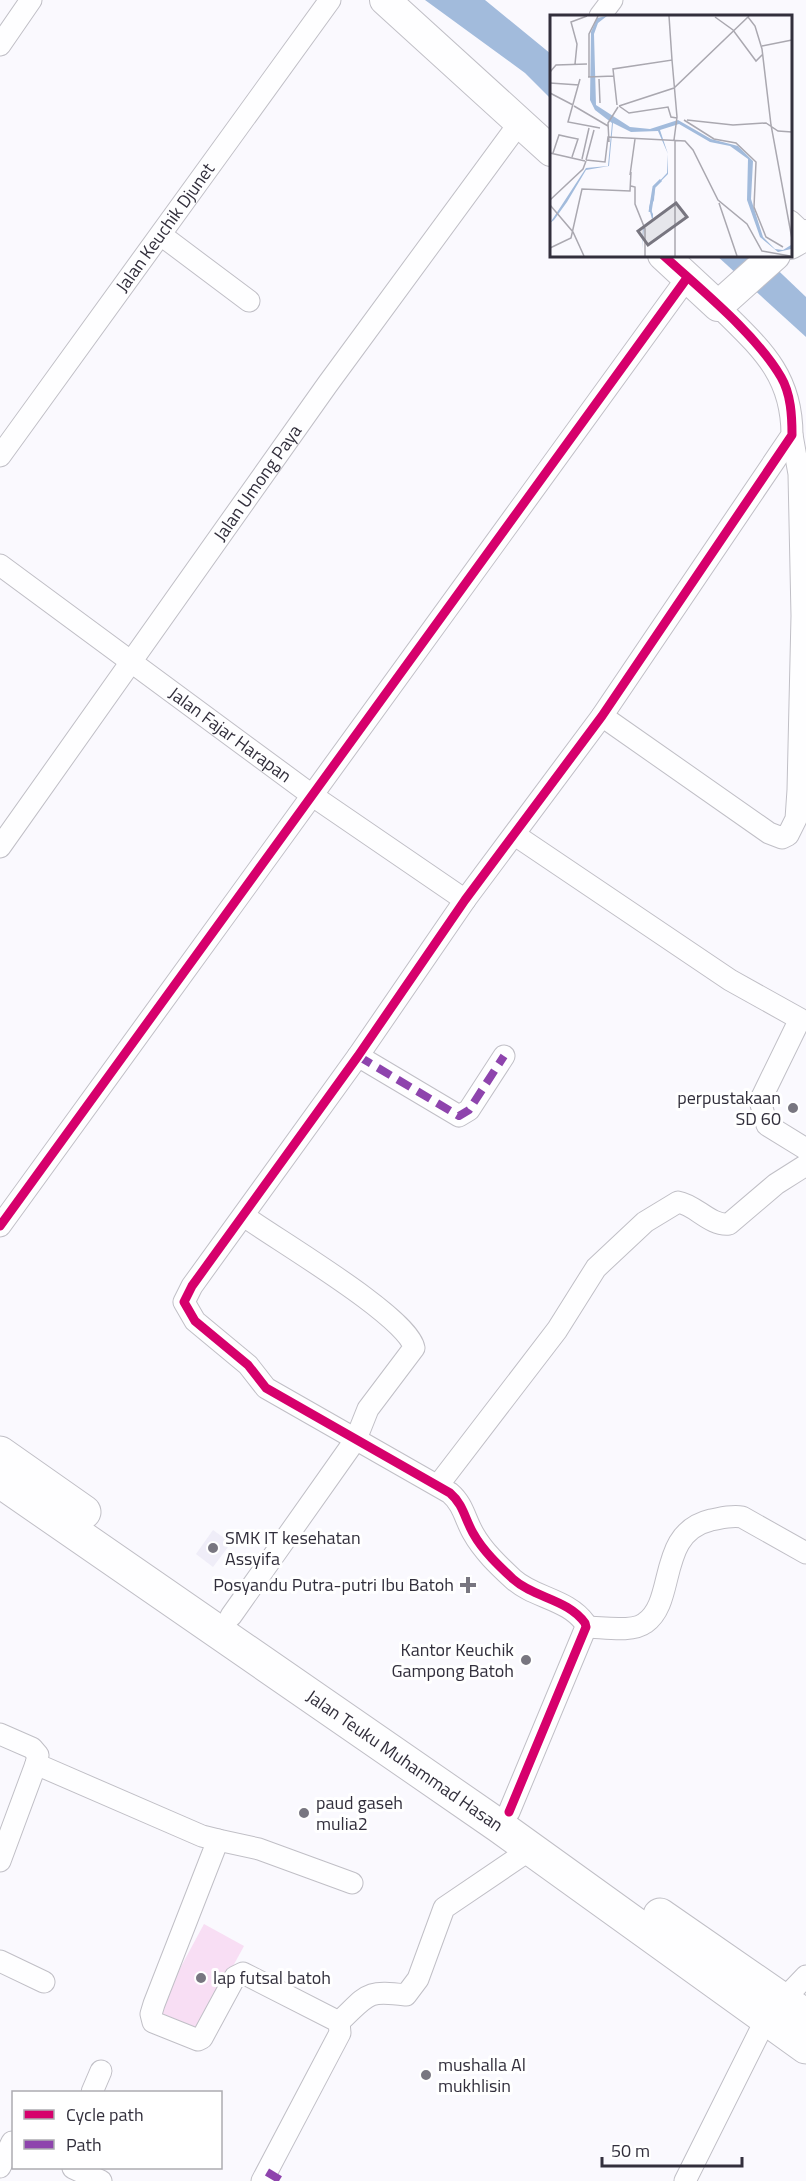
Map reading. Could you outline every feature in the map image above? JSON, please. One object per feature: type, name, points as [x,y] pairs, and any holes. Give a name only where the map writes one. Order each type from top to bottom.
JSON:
[{"type":"highway","name":"Jalan Teuku Muhammad Hasan","points":[[0,1453],[509,1812],[790,2003],[806,2047]]},
{"type":"highway","name":"Jalan Teuku Muhammad Hasan","points":[[0,1481],[531,1849],[790,2003]]},
{"type":"street","points":[[0,45],[31,0]]},
{"type":"street","name":"Jalan Keuchik Djunet","points":[[0,456],[330,0]]},
{"type":"street","points":[[385,0],[550,150]]},
{"type":"street","points":[[601,15],[612,0]]},
{"type":"street","name":"Jalan Umong Paya","points":[[0,847],[327,386],[520,122]]},
{"type":"street","points":[[791,223],[806,234],[791,243]]},
{"type":"street","points":[[161,235],[249,301]]},
{"type":"street","points":[[602,716],[776,837],[782,838],[788,835],[792,829],[802,799],[801,581],[799,474],[788,395],[782,378],[724,301],[687,278],[664,256]]},
{"type":"street","points":[[724,301],[774,256]]},
{"type":"street","points":[[0,1226],[313,796],[503,528],[687,278]]},
{"type":"street","points":[[509,1812],[586,1627],[582,1618],[557,1601],[530,1590],[512,1578],[474,1535],[460,1502],[439,1484],[263,1386],[248,1365],[195,1321],[187,1311],[184,1302],[192,1286],[358,1056],[465,900],[602,716],[792,435]]},
{"type":"street","name":"Jalan Fajar Harapan","points":[[0,565],[313,796],[465,900]]},
{"type":"street","points":[[515,835],[730,980],[803,1014],[760,1101],[767,1125],[806,1149]]},
{"type":"street","points":[[358,1056],[459,1116],[469,1110],[504,1056]]},
{"type":"street","points":[[439,1484],[557,1330],[596,1268],[645,1222],[678,1202],[688,1204],[722,1225],[729,1224],[776,1184],[806,1165]]},
{"type":"street","points":[[231,1616],[356,1439],[368,1409],[412,1353],[413,1341],[406,1332],[360,1294],[244,1216]]},
{"type":"street","points":[[586,1627],[638,1627],[646,1623],[656,1609],[681,1538],[700,1523],[732,1515],[742,1517],[806,1553]]},
{"type":"street","points":[[0,1734],[32,1748],[38,1755],[0,1862]]},
{"type":"street","points":[[36,1764],[202,1836],[259,1849],[352,1883]]},
{"type":"street","points":[[218,1840],[150,2014],[153,2022],[198,2040],[202,2038],[235,1977],[243,1972],[339,2022]]},
{"type":"street","points":[[339,2022],[373,1992],[391,1991],[406,1995],[410,1992],[418,1979],[444,1908],[531,1849]]},
{"type":"street","points":[[0,1961],[44,1982]]},
{"type":"street","points":[[685,2181],[790,2003]]},
{"type":"street","points":[[270,2178],[340,2033],[339,2022]]},
{"type":"street","points":[[92,2091],[101,2072]]},
{"type":"street","points":[[0,2168],[9,2140]]},
{"type":"street","points":[[75,2169],[101,2181]]},
{"type":"shaded area","name":"SMK IT kesehatan Assyifa","points":[[213,1530],[231,1543],[213,1567],[196,1554]]},
{"type":"shaded area","name":"lap futsal batoh","points":[[204,1924],[244,1946],[197,2032],[157,2011]]},
{"type":"water","points":[[425,0],[485,0],[550,53],[550,98],[525,73]]},
{"type":"water","points":[[717,256],[763,256],[806,297],[806,337]]},
{"type":"marked path","points":[[358,1056],[459,1116],[469,1110],[504,1056]]},
{"type":"marked path","points":[[267,2172],[282,2181]]},
{"type":"cycle path","points":[[509,1812],[586,1627],[585,1623],[570,1609],[531,1591],[502,1569],[477,1540],[461,1507],[450,1493],[266,1388],[248,1365],[195,1321],[184,1302],[192,1286],[358,1056],[465,900],[602,716],[792,435],[787,391],[770,361],[742,328],[664,256]]},
{"type":"cycle path","points":[[0,1226],[687,278]]},
{"type":"place","name":"perpustakaan SD 60","points":[[793,1108]]},
{"type":"place","name":"SMK IT kesehatan Assyifa","points":[[213,1548]]},
{"type":"place","name":"Posyandu Putra-putri Ibu Batoh","points":[[468,1585]]},
{"type":"place","name":"Kantor Keuchik Gampong Batoh","points":[[526,1660]]},
{"type":"place","name":"paud gaseh mulia2","points":[[304,1813]]},
{"type":"place","name":"lap futsal batoh","points":[[201,1978]]},
{"type":"place","name":"mushalla Al mukhlisin","points":[[426,2075]]}]
